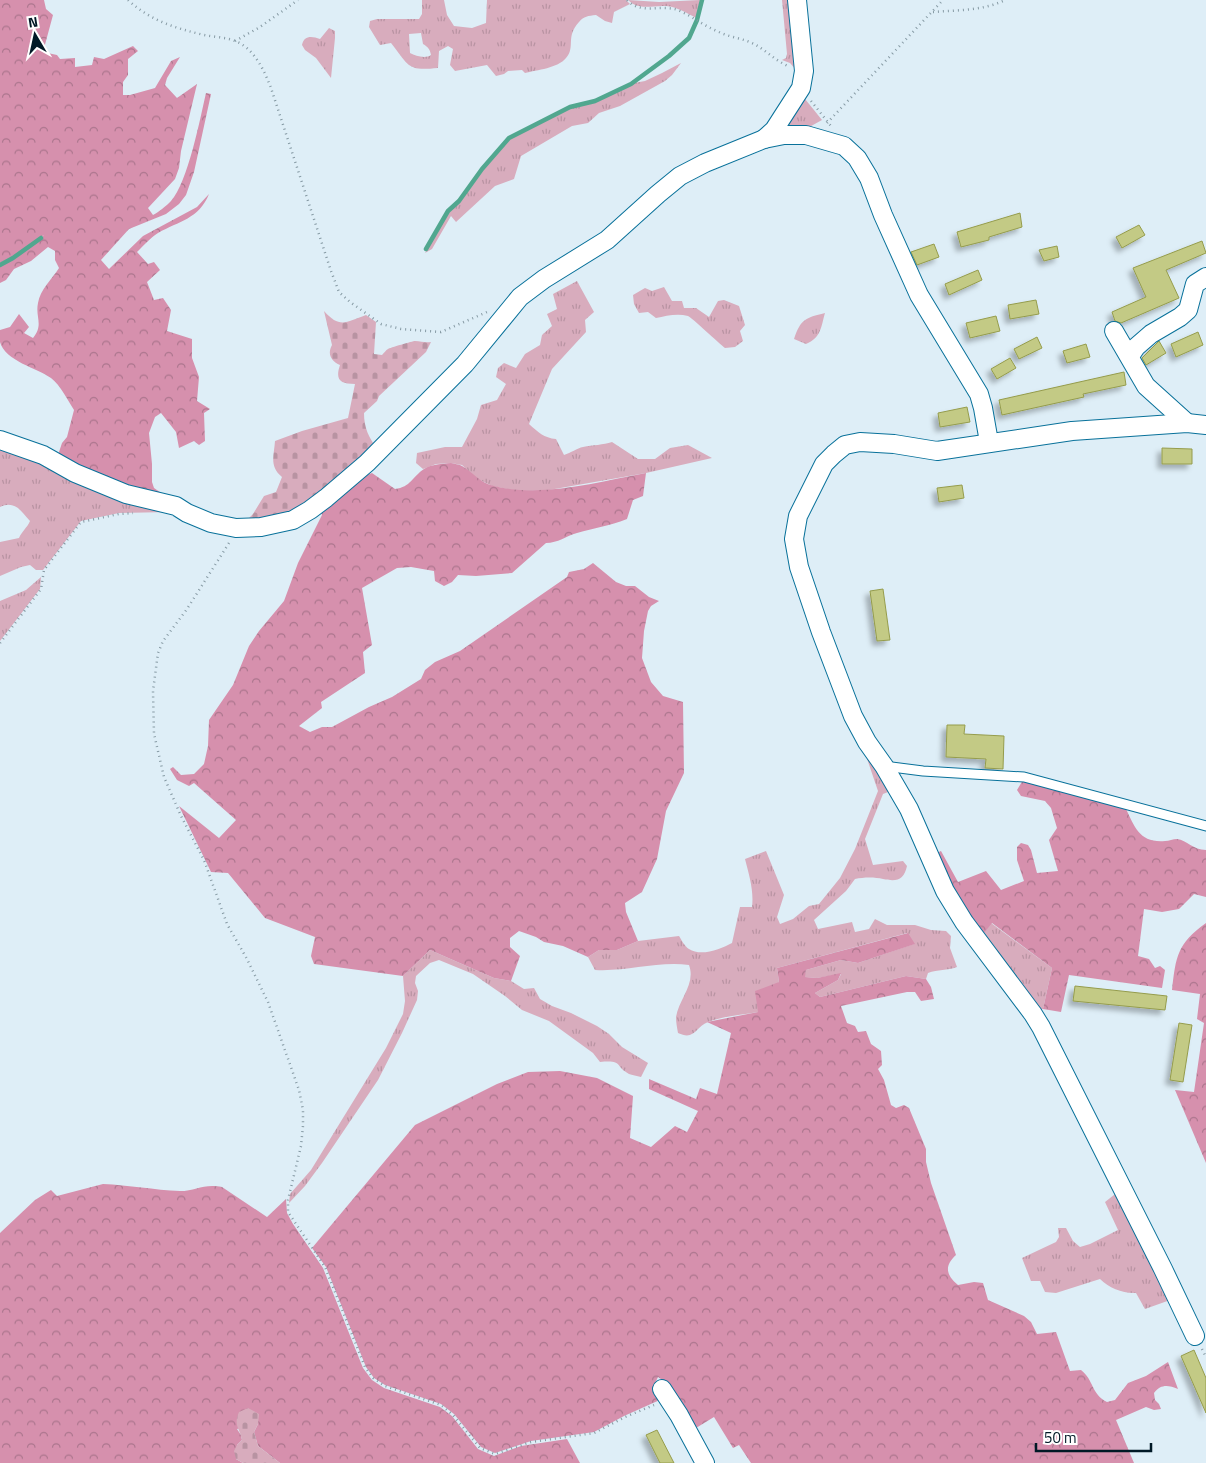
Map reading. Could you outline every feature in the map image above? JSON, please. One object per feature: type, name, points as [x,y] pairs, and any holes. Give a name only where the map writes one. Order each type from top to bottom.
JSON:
[{"type":"street","points":[[764,139],[774,130],[801,88],[804,71],[797,0]]},
{"type":"street","points":[[0,440],[43,455],[75,473],[126,494],[176,506],[211,523],[236,528],[261,527],[293,520],[316,506],[367,463],[465,364],[520,297],[544,279],[607,240],[680,176],[764,139],[806,135],[844,146],[857,158],[869,178],[883,215],[919,295],[978,394],[983,408],[989,442]]},
{"type":"street","points":[[1130,356],[1136,347],[1151,334],[1180,317],[1188,310],[1195,284],[1206,277]]},
{"type":"street","points":[[1114,331],[1146,386],[1187,423]]},
{"type":"street","points":[[1196,1336],[1041,1027],[964,922],[945,891],[909,809],[853,716],[799,567],[794,539],[798,516],[824,464],[845,445],[860,442],[886,443],[937,451],[1072,431],[1187,423],[1206,425]]},
{"type":"street","points":[[665,1394],[706,1463]]},
{"type":"lane","points":[[884,766],[923,771],[1024,777],[1206,826]]},
{"type":"path","points":[[128,0],[143,13],[160,22],[204,35],[235,41],[249,51],[258,61],[266,75],[339,292],[350,302],[381,324],[401,329],[441,332],[492,310]]},
{"type":"path","points":[[235,41],[260,27],[298,0]]},
{"type":"path","points":[[627,0],[632,6],[641,8],[667,7],[679,10],[718,32],[752,43],[778,62],[790,66],[797,75],[801,88],[844,146]]},
{"type":"path","points":[[806,135],[828,122],[943,0]]},
{"type":"path","points":[[932,12],[976,9],[1005,0]]},
{"type":"path","points":[[0,643],[41,590],[44,570],[81,522],[119,514],[137,513]]},
{"type":"path","points":[[236,528],[231,540],[186,609],[162,641],[158,653],[153,691],[154,734],[164,777],[181,816],[204,860],[227,924],[268,1002],[299,1090],[303,1110],[303,1126],[301,1146],[288,1200],[288,1212],[325,1267],[365,1367],[373,1378],[384,1386],[441,1405],[453,1415],[480,1448],[494,1454],[531,1442],[594,1433],[665,1394]]},
{"type":"green space","points":[[0,0],[44,0],[46,9],[53,15],[43,52],[57,55],[60,59],[75,58],[75,67],[92,65],[94,57],[104,59],[133,46],[138,51],[128,59],[128,75],[123,82],[123,95],[155,88],[171,61],[180,57],[167,78],[165,85],[177,98],[197,84],[181,151],[179,168],[175,179],[148,208],[153,215],[171,201],[183,180],[193,150],[206,93],[211,94],[194,172],[186,195],[179,204],[166,214],[129,229],[101,260],[109,269],[143,236],[197,207],[209,194],[200,209],[194,214],[158,233],[137,252],[148,264],[154,262],[160,270],[147,282],[154,300],[163,298],[171,310],[167,331],[192,339],[192,358],[199,377],[197,401],[210,409],[204,413],[205,441],[199,445],[194,441],[179,448],[176,432],[161,413],[155,417],[149,433],[152,482],[154,488],[173,501],[108,484],[58,455],[62,443],[67,437],[74,410],[55,381],[15,359],[3,349],[0,342],[0,330],[10,327],[19,314],[29,327],[24,333],[33,338],[39,325],[37,308],[39,298],[59,268],[55,260],[55,251],[48,247],[31,261],[14,269],[6,280],[0,283],[0,266],[35,244],[44,235],[0,263]]},
{"type":"green space","points":[[422,0],[444,0],[447,15],[454,26],[472,28],[486,23],[487,0],[626,0],[630,4],[614,12],[612,23],[596,15],[581,20],[572,32],[569,54],[558,64],[525,73],[522,70],[508,71],[496,76],[487,65],[455,71],[450,65],[453,49],[448,46],[439,51],[438,68],[415,68],[406,62],[391,43],[380,45],[369,27],[370,21],[377,19],[419,19],[422,14]],"holes":[[[421,33],[423,44],[428,48],[431,55],[423,57],[410,53],[409,34]]]},
{"type":"green space","points":[[628,0],[659,2],[700,0],[696,18],[682,10],[666,6],[641,6]]},
{"type":"green space","points":[[782,0],[793,0],[797,71],[790,63],[782,60],[786,58],[787,54]]},
{"type":"green space","points":[[329,28],[335,31],[331,78],[316,58],[305,50],[302,45],[305,39],[309,37],[320,39]]},
{"type":"green space","points":[[681,63],[665,81],[620,106],[599,113],[588,123],[572,126],[521,156],[514,179],[495,186],[456,222],[451,216],[432,249],[425,253],[449,212],[460,202],[483,169],[510,139],[571,108],[595,101],[634,83],[645,81]]},
{"type":"green space","points":[[801,94],[822,120],[802,131],[786,133],[784,124]]},
{"type":"green space","points":[[577,281],[594,312],[585,320],[586,332],[552,369],[529,424],[545,436],[556,439],[564,455],[581,448],[612,442],[638,459],[655,459],[670,448],[688,445],[712,458],[646,473],[549,490],[518,491],[492,486],[476,478],[462,465],[451,463],[436,464],[423,469],[416,463],[417,453],[445,447],[462,447],[477,419],[481,405],[497,400],[506,384],[496,377],[498,368],[504,363],[516,368],[525,354],[540,345],[542,335],[552,326],[547,314],[557,309],[553,294]]},
{"type":"green space","points":[[664,287],[672,301],[682,301],[684,308],[696,308],[709,317],[718,301],[724,300],[739,306],[745,325],[740,331],[743,341],[735,347],[725,348],[688,316],[676,315],[656,318],[648,312],[639,313],[634,304],[633,295],[645,288],[652,291]]},
{"type":"green space","points":[[324,311],[339,322],[348,322],[366,315],[376,322],[374,354],[382,355],[389,348],[413,341],[431,342],[426,352],[379,396],[377,401],[364,413],[368,433],[378,450],[306,509],[242,525],[253,514],[264,496],[276,492],[282,477],[274,465],[275,441],[348,418],[355,384],[342,382],[339,378],[340,365],[332,359],[330,354],[332,345]]},
{"type":"green space","points":[[825,313],[820,332],[815,339],[806,344],[794,339],[799,327],[805,320]]},
{"type":"green space","points":[[0,443],[170,512],[119,513],[81,521],[43,570],[36,570],[30,565],[0,576],[0,542],[19,538],[30,521],[21,510],[14,506],[5,505],[0,507]]},
{"type":"green space","points":[[451,463],[462,466],[489,485],[532,490],[551,490],[646,473],[643,496],[633,500],[627,519],[546,543],[512,573],[476,576],[458,575],[452,582],[444,586],[435,581],[434,571],[411,567],[397,568],[362,588],[372,645],[363,652],[365,673],[321,702],[322,708],[299,726],[310,732],[322,727],[332,727],[392,697],[421,679],[425,670],[435,662],[460,651],[567,577],[569,572],[584,569],[593,563],[616,582],[626,586],[635,586],[649,597],[659,601],[651,606],[648,611],[642,658],[651,682],[663,696],[683,702],[684,773],[666,811],[657,859],[642,892],[625,903],[626,912],[638,941],[617,950],[599,950],[588,957],[519,931],[510,938],[510,947],[520,956],[511,981],[494,978],[430,950],[403,976],[314,964],[311,956],[315,937],[265,918],[228,873],[211,872],[179,806],[219,838],[236,820],[194,783],[189,786],[177,780],[170,769],[173,767],[181,775],[194,774],[204,764],[208,746],[209,720],[233,685],[249,646],[284,601],[298,563],[322,515],[320,508],[357,479],[372,473],[395,489],[408,484],[427,467]]},
{"type":"green space","points":[[41,577],[40,589],[0,641],[0,601],[26,590]]},
{"type":"green space","points":[[862,744],[906,808],[888,792],[883,794],[865,839],[873,865],[903,861],[907,866],[902,877],[896,880],[877,878],[855,879],[846,891],[814,920],[818,929],[852,922],[855,932],[869,929],[875,919],[887,925],[915,925],[931,930],[946,931],[951,936],[950,948],[957,967],[928,973],[926,979],[906,976],[820,997],[815,993],[838,980],[841,974],[817,978],[804,977],[806,970],[841,960],[858,963],[914,944],[907,933],[777,968],[779,982],[758,1012],[714,1020],[704,1024],[688,1035],[678,1033],[676,1017],[689,985],[691,972],[689,965],[665,964],[618,970],[595,970],[588,957],[599,950],[617,950],[638,941],[679,936],[688,948],[699,952],[717,950],[732,943],[740,907],[752,907],[752,889],[745,859],[766,851],[784,895],[777,917],[780,924],[793,919],[809,906],[819,904],[840,878],[855,849],[878,791]]},
{"type":"green space","points":[[1023,780],[1126,809],[1136,828],[1144,837],[1150,840],[1165,841],[1177,839],[1201,850],[1206,850],[1206,897],[1194,894],[1179,909],[1162,912],[1144,909],[1138,956],[1149,959],[1155,968],[1160,966],[1165,970],[1162,988],[1069,975],[1061,1012],[1043,1009],[1052,968],[992,923],[980,938],[933,855],[941,851],[958,882],[986,871],[1001,890],[1024,881],[1017,860],[1017,847],[1021,843],[1028,845],[1031,850],[1037,873],[1058,871],[1049,840],[1057,828],[1051,808],[1045,801],[1021,796],[1017,790]]},
{"type":"green space","points":[[991,923],[1052,968],[1043,1009],[1038,1009],[980,938]]},
{"type":"green space","points":[[1206,923],[1206,1163],[1175,1090],[1194,1092],[1204,1023],[1197,1019],[1200,994],[1172,990],[1177,959],[1184,944]]},
{"type":"green space","points":[[908,933],[915,944],[858,963],[841,960],[806,970],[805,977],[817,978],[841,973],[838,980],[815,993],[820,997],[906,976],[926,979],[931,987],[934,999],[921,1001],[915,992],[907,992],[841,1006],[847,1023],[855,1026],[858,1032],[866,1031],[871,1044],[881,1051],[882,1065],[878,1069],[884,1080],[891,1105],[896,1108],[904,1105],[909,1108],[926,1149],[926,1162],[931,1183],[956,1255],[948,1267],[949,1274],[958,1285],[974,1282],[983,1283],[988,1300],[1024,1316],[1031,1322],[1037,1334],[1056,1332],[1070,1371],[1081,1370],[1098,1395],[1107,1402],[1115,1400],[1128,1383],[1146,1376],[1168,1362],[1178,1389],[1165,1386],[1159,1388],[1154,1393],[1155,1400],[1161,1409],[1154,1410],[1146,1407],[1116,1420],[1134,1463],[751,1463],[739,1445],[733,1448],[714,1417],[696,1428],[664,1381],[658,1377],[654,1385],[662,1399],[594,1432],[531,1441],[495,1453],[481,1447],[454,1414],[441,1404],[385,1385],[374,1378],[366,1367],[326,1267],[312,1248],[415,1125],[497,1084],[528,1072],[560,1071],[597,1078],[633,1096],[630,1138],[651,1147],[675,1126],[687,1132],[698,1111],[649,1089],[649,1079],[696,1099],[700,1088],[717,1094],[731,1033],[707,1022],[758,1012],[755,991],[779,982],[777,968]]},
{"type":"green space","points":[[430,950],[494,978],[511,981],[524,989],[534,988],[540,999],[597,1026],[609,1034],[622,1047],[648,1063],[641,1077],[629,1074],[616,1063],[600,1062],[593,1053],[549,1021],[522,1010],[473,974],[439,960],[430,963],[416,976],[417,1000],[378,1080],[322,1163],[305,1186],[289,1203],[290,1194],[311,1170],[386,1048],[403,1014],[405,1001],[403,976]]},
{"type":"green space","points":[[103,1184],[180,1191],[210,1186],[222,1187],[267,1217],[286,1199],[287,1213],[323,1268],[363,1368],[372,1380],[384,1388],[440,1407],[452,1416],[478,1449],[494,1456],[521,1446],[567,1439],[580,1463],[280,1463],[258,1446],[254,1432],[258,1424],[237,1429],[242,1440],[237,1445],[236,1459],[243,1463],[0,1463],[0,1233],[35,1200],[51,1190],[57,1196]]},
{"type":"green space","points":[[1119,1191],[1173,1299],[1145,1309],[1136,1293],[1117,1290],[1100,1279],[1056,1293],[1045,1292],[1040,1281],[1031,1281],[1022,1258],[1056,1242],[1059,1237],[1058,1228],[1066,1228],[1073,1241],[1080,1247],[1118,1230],[1105,1202]]},
{"type":"green space","points":[[248,1408],[259,1414],[258,1424],[254,1432],[258,1446],[280,1463],[243,1463],[236,1459],[234,1451],[242,1440],[237,1417],[239,1412]]},
{"type":"building","points":[[1020,213],[1022,227],[989,237],[989,240],[961,247],[957,232]]},
{"type":"building","points":[[1139,225],[1145,235],[1122,248],[1116,237]]},
{"type":"building","points":[[1202,241],[1206,253],[1166,270],[1179,298],[1121,323],[1115,321],[1112,312],[1146,297],[1133,268]]},
{"type":"building","points":[[934,244],[939,257],[917,265],[911,252]]},
{"type":"building","points":[[1057,246],[1059,257],[1044,261],[1039,250]]},
{"type":"building","points":[[978,270],[982,280],[949,295],[945,284]]},
{"type":"building","points":[[1036,300],[1039,314],[1010,319],[1008,305]]},
{"type":"building","points":[[996,316],[1000,331],[970,338],[966,323]]},
{"type":"building","points":[[1198,332],[1203,345],[1176,357],[1171,344]]},
{"type":"building","points":[[1037,337],[1042,348],[1019,359],[1014,349]]},
{"type":"building","points":[[1159,341],[1166,353],[1146,365],[1142,358]]},
{"type":"building","points":[[1086,344],[1090,357],[1067,363],[1063,351]]},
{"type":"building","points":[[1010,358],[1016,368],[997,379],[991,369]]},
{"type":"building","points":[[1124,372],[1126,385],[1083,394],[1084,397],[1002,415],[999,400]]},
{"type":"building","points":[[967,407],[970,422],[940,427],[938,413]]},
{"type":"building","points":[[1162,448],[1192,449],[1192,464],[1162,464]]},
{"type":"building","points":[[962,485],[964,498],[939,502],[937,488]]},
{"type":"building","points":[[883,589],[890,640],[877,641],[870,591]]},
{"type":"building","points":[[947,725],[965,725],[964,734],[1004,736],[1003,769],[985,768],[986,759],[946,757]]},
{"type":"building","points":[[1075,986],[1167,996],[1165,1010],[1073,1001]]},
{"type":"building","points":[[1179,1023],[1192,1025],[1183,1082],[1170,1080]]},
{"type":"building","points":[[1194,1350],[1206,1378],[1206,1413],[1181,1356]]},
{"type":"building","points":[[657,1430],[674,1463],[660,1463],[646,1435]]},
{"type":"waterway","points":[[426,249],[448,211],[459,201],[482,169],[509,138],[570,107],[595,101],[631,84],[669,56],[689,38],[697,20],[702,0]]},
{"type":"waterway","points":[[0,265],[41,238]]}]
